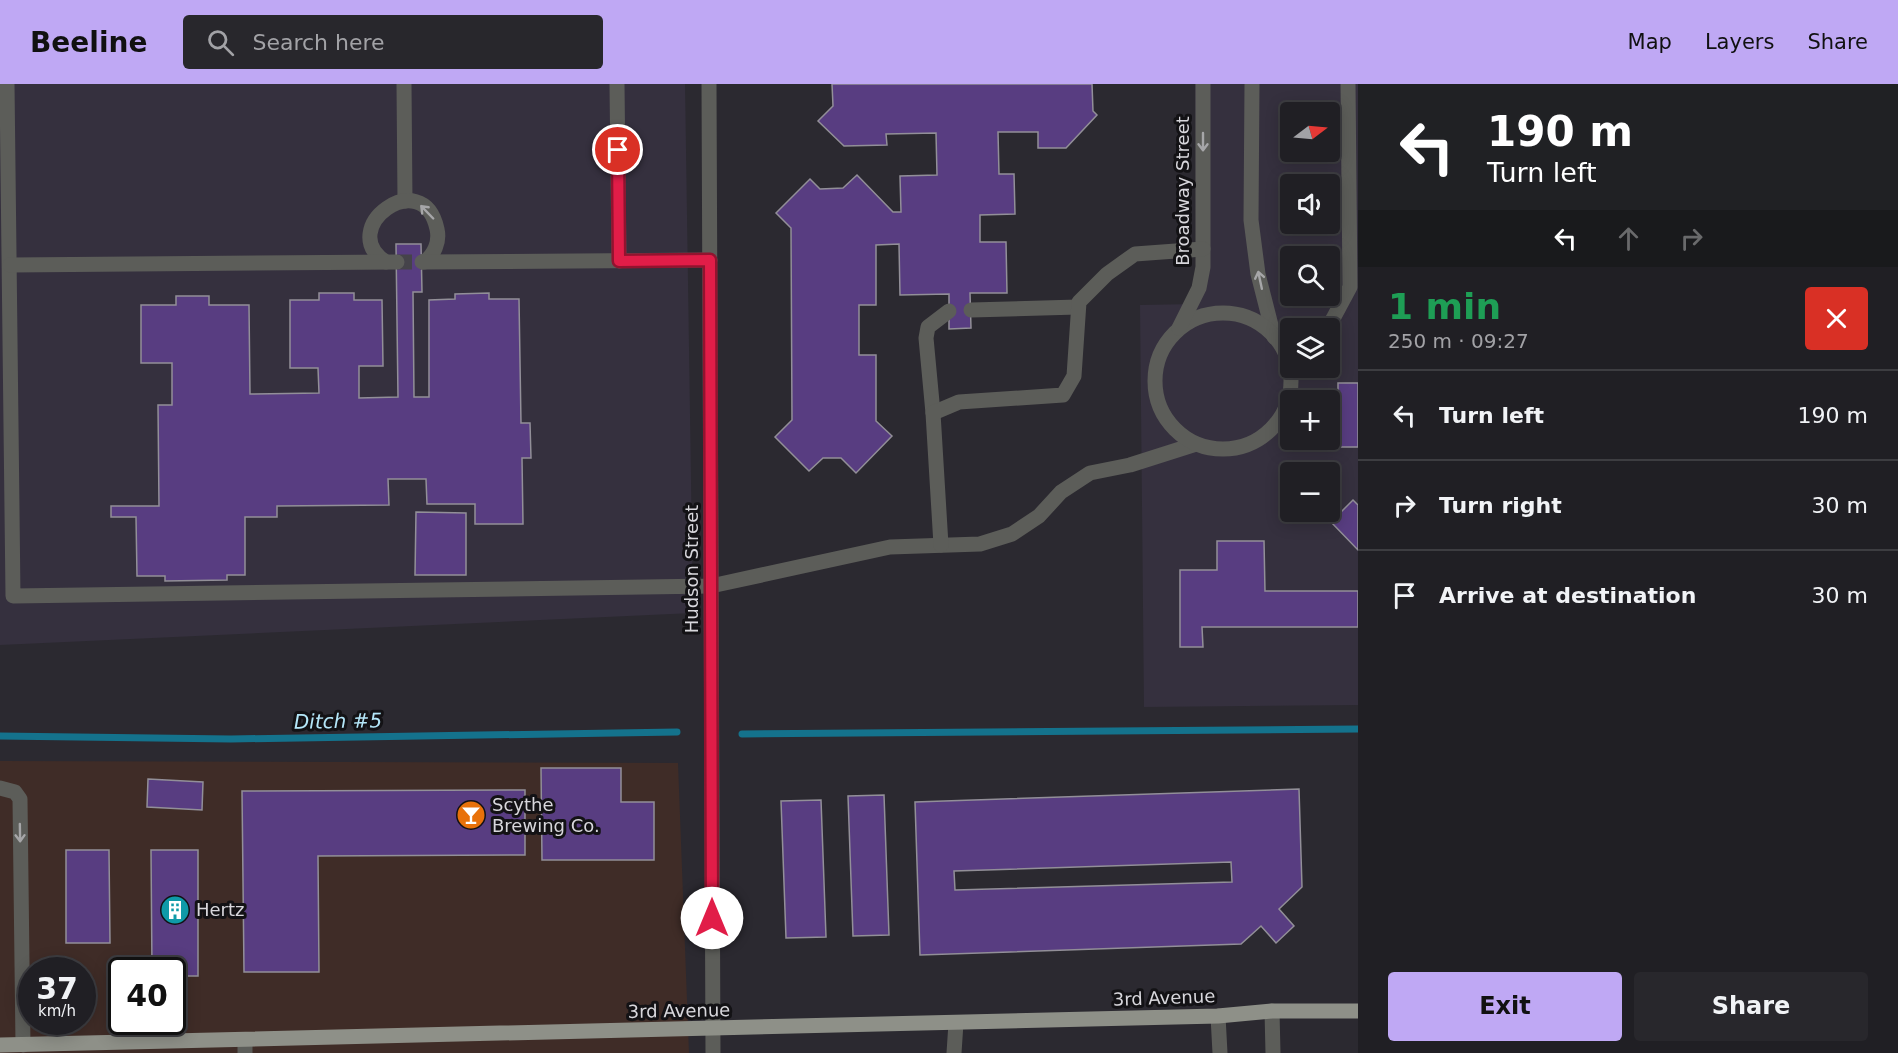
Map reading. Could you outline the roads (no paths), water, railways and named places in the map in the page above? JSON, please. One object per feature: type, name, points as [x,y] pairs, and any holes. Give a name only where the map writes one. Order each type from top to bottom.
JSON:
[{"type":"main road","name":"3rd Avenue","points":[[0,1045],[138,1048],[245,1047],[713,1030],[1218,1017],[1272,1011],[1358,1011]]},
{"type":"street","points":[[8,84],[13,596],[711,586],[890,547],[980,544],[1011,534],[1039,516],[1061,492],[1090,473],[1130,465],[1196,444],[1226,449],[1255,441],[1277,422],[1290,394],[1291,378]]},
{"type":"street","points":[[404,84],[405,201]]},
{"type":"street","points":[[617,84],[619,261]]},
{"type":"street","name":"Hudson Street","points":[[709,84],[713,1053]]},
{"type":"street","name":"Broadway Street","points":[[1179,330],[1199,288],[1203,249],[1203,84]]},
{"type":"street","points":[[1252,84],[1251,220],[1258,274],[1274,337]]},
{"type":"street","points":[[1333,318],[1350,287],[1348,84]]},
{"type":"street","points":[[9,264],[392,262],[374,248],[371,235],[374,222],[381,211],[392,203],[405,201],[423,207],[436,221],[439,234],[436,247],[423,262],[710,260]]},
{"type":"street","points":[[933,413],[959,402],[1063,395],[1074,376],[1079,302],[1107,274],[1135,254],[1203,249]]},
{"type":"street","points":[[971,310],[1078,308]]},
{"type":"street","points":[[941,545],[926,338],[928,327],[949,311]]},
{"type":"street","points":[[1196,444],[1172,426],[1163,413],[1156,391],[1156,369],[1161,354],[1179,330],[1205,316],[1236,314],[1263,327],[1280,344]]},
{"type":"street","points":[[0,788],[15,792],[20,799],[23,1045]]},
{"type":"street","points":[[1272,1011],[1273,1053]]},
{"type":"street","points":[[1218,1017],[1220,1053]]},
{"type":"street","points":[[954,1053],[956,1023]]},
{"type":"waterway","points":[[742,734],[1358,729]]},
{"type":"waterway","name":"Ditch #5","points":[[0,736],[231,739],[677,732]]},
{"type":"tunnel","points":[[397,262],[422,262]]},
{"type":"place","name":"Scythe Brewing Co.","points":[[471,815]]},
{"type":"place","name":"Hertz","points":[[175,910]]}]
